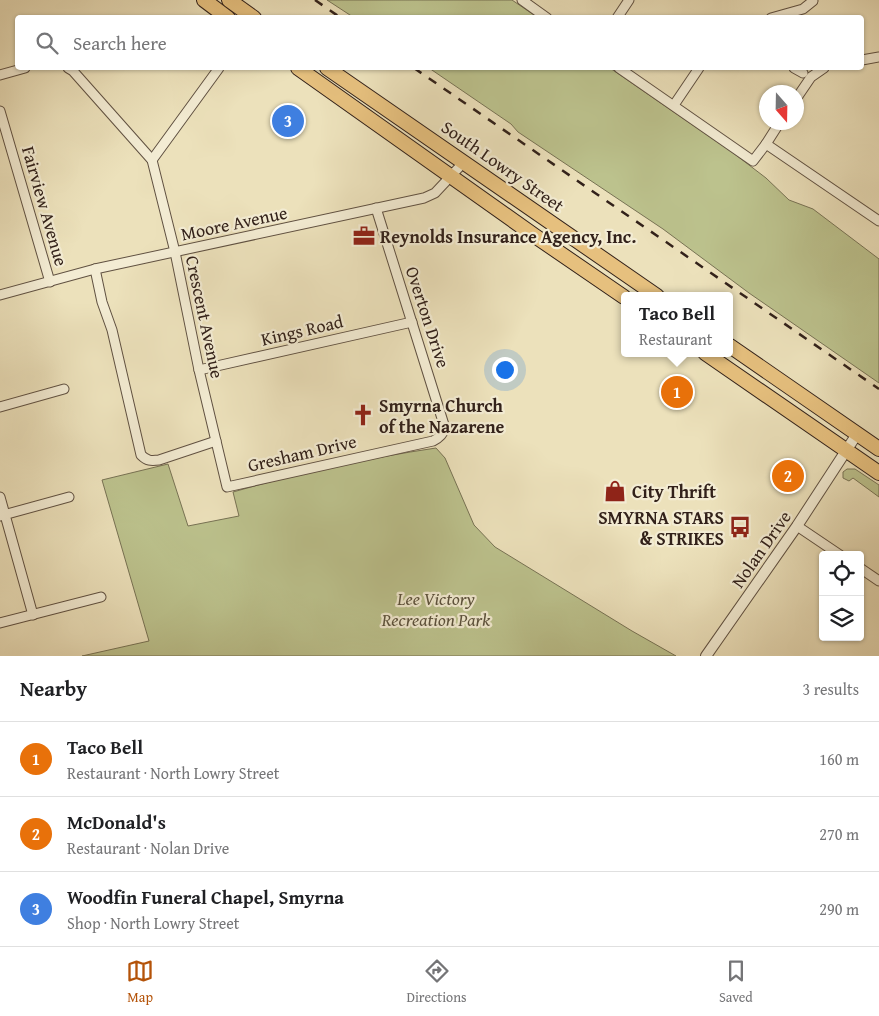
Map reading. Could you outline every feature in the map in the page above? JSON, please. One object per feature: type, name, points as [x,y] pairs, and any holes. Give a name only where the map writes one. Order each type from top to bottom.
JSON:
[{"type":"main road","points":[[204,0],[224,15]]},
{"type":"main road","points":[[229,0],[250,15]]},
{"type":"main road","points":[[301,70],[621,295]]},
{"type":"main road","name":"South Lowry Street","points":[[330,70],[651,292]]},
{"type":"main road","points":[[329,90],[339,76]]},
{"type":"main road","points":[[602,282],[612,265]]},
{"type":"main road","points":[[733,348],[879,449]]},
{"type":"main road","points":[[711,357],[879,473]]},
{"type":"street","points":[[522,0],[543,15]]},
{"type":"street","points":[[619,15],[629,0]]},
{"type":"street","points":[[781,15],[803,8],[813,0]]},
{"type":"street","points":[[864,60],[879,57]]},
{"type":"street","points":[[0,75],[18,70]]},
{"type":"street","name":"Crescent Avenue","points":[[71,70],[152,160],[175,252],[199,370],[227,487]]},
{"type":"street","points":[[152,160],[218,70]]},
{"type":"street","points":[[622,70],[753,161],[775,130]]},
{"type":"street","points":[[674,105],[698,70]]},
{"type":"street","points":[[804,88],[812,77],[821,70]]},
{"type":"street","name":"Fairview Avenue","points":[[0,111],[50,282]]},
{"type":"street","points":[[766,144],[879,221]]},
{"type":"street","name":"Moore Avenue","points":[[0,295],[95,269],[430,195],[439,189],[464,162]]},
{"type":"street","name":"Overton Drive","points":[[376,208],[446,428],[442,435]]},
{"type":"street","points":[[95,269],[102,302],[112,330],[141,455],[151,461],[159,460],[216,441]]},
{"type":"street","name":"Kings Road","points":[[199,370],[412,322]]},
{"type":"street","points":[[0,407],[64,390]]},
{"type":"street","name":"Nolan Drive","points":[[706,656],[797,526],[857,434]]},
{"type":"street","name":"Gresham Drive","points":[[227,487],[422,444],[433,441],[442,435]]},
{"type":"street","points":[[0,497],[3,516],[34,616]]},
{"type":"street","points":[[3,516],[69,498]]},
{"type":"street","points":[[797,526],[834,551]]},
{"type":"street","points":[[864,571],[879,581]]},
{"type":"street","points":[[0,623],[34,616],[101,597]]},
{"type":"green space","points":[[327,0],[512,0],[534,15],[350,15]]},
{"type":"green space","points":[[432,70],[613,70],[732,152],[766,178],[789,200],[813,209],[879,259],[879,383],[749,293],[663,229],[518,132],[511,124]]},
{"type":"green space","name":"Lee Victory Recreation Park","points":[[436,448],[445,458],[474,525],[495,547],[676,656],[82,656],[149,641],[102,480],[168,464],[188,526],[239,516],[233,492],[334,467]]},
{"type":"green space","points":[[847,469],[855,469],[879,485],[879,497],[853,478],[849,481],[843,478],[843,472]]},
{"type":"railway","points":[[315,0],[337,15]]},
{"type":"railway","points":[[417,70],[879,389]]},
{"type":"place","name":"Woodfin Funeral Chapel, Smyrna","points":[[288,121]]},
{"type":"place","name":"Reynolds Insurance Agency, Inc.","points":[[364,236]]},
{"type":"place","name":"Taco Bell","points":[[677,392]]},
{"type":"place","name":"Smyrna Church of the Nazarene","points":[[363,415]]},
{"type":"place","name":"McDonald's","points":[[788,476]]},
{"type":"place","name":"City Thrift","points":[[615,491]]},
{"type":"place","name":"SMYRNA STARS & STRIKES","points":[[740,527]]}]
